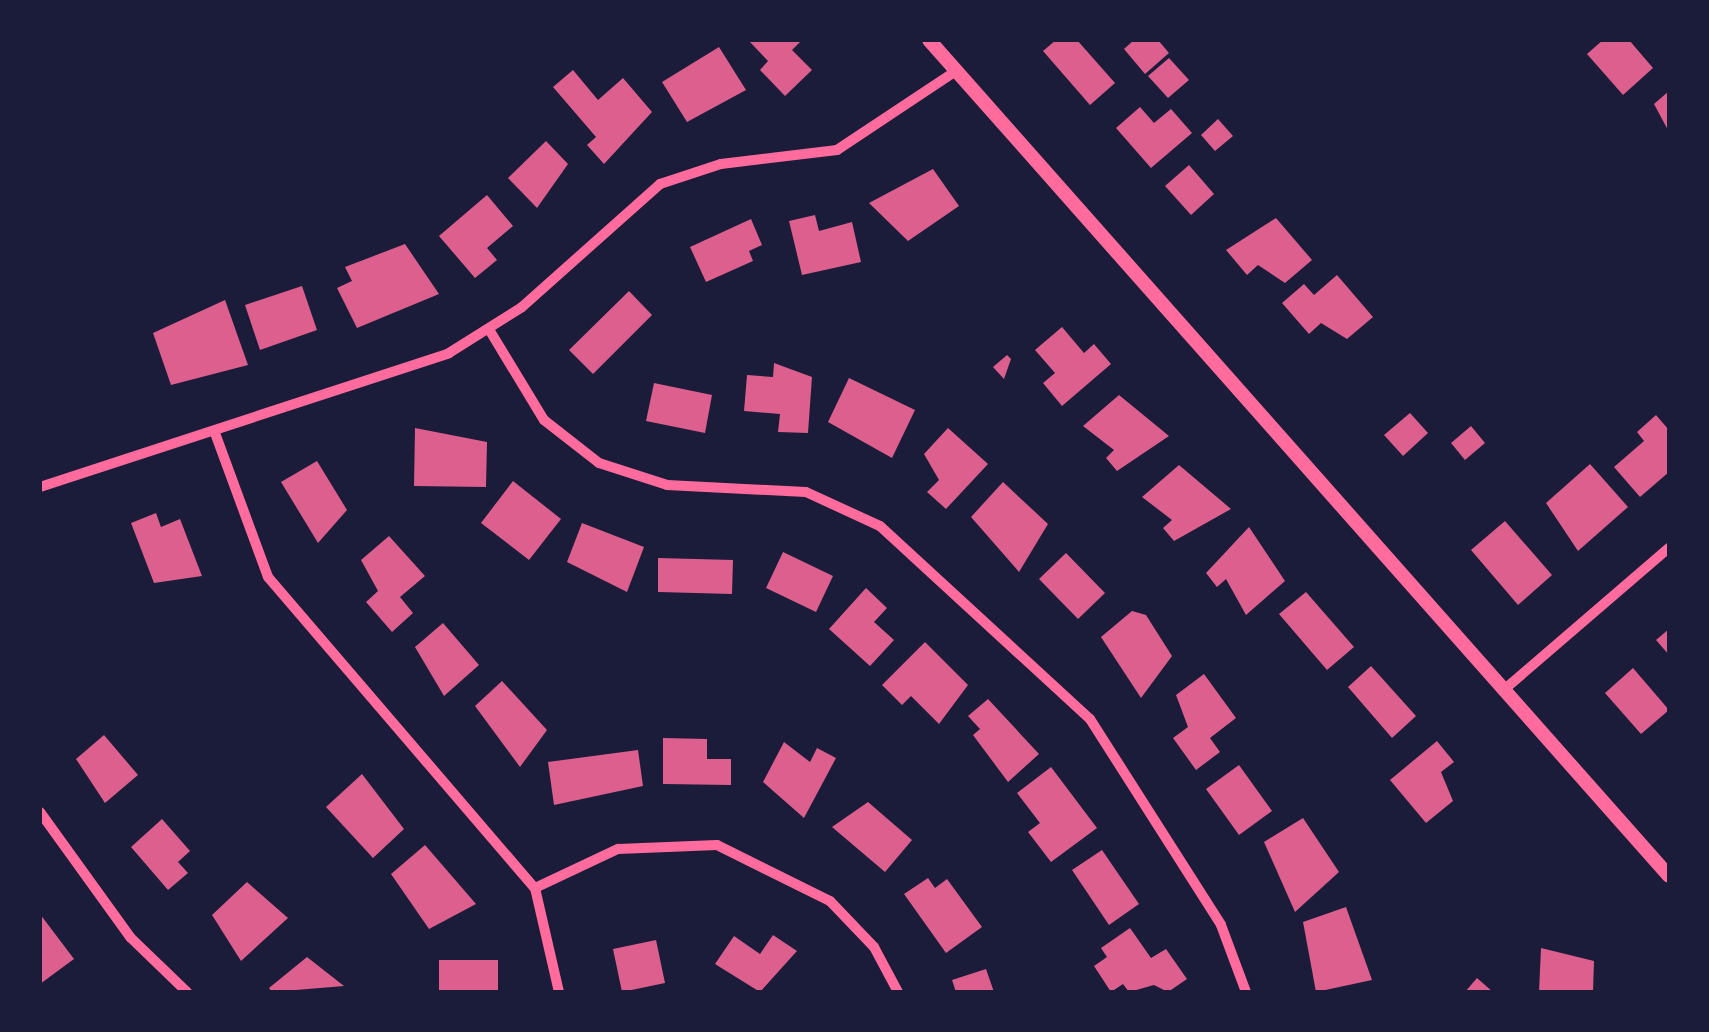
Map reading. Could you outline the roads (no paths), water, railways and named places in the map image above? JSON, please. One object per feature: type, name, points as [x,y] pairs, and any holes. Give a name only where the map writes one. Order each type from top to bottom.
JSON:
[{"type":"street","points":[[929,40],[1669,876]]},
{"type":"street","points":[[40,487],[412,369],[490,331],[660,184],[721,164],[836,150],[956,71]]},
{"type":"street","points":[[490,331],[544,420],[599,463],[667,486],[806,492],[894,539],[1090,720],[1221,925],[1246,992]]},
{"type":"street","points":[[215,433],[268,578],[536,888],[560,992]]},
{"type":"street","points":[[1506,688],[1669,548]]},
{"type":"street","points":[[40,812],[131,938],[187,992]]},
{"type":"street","points":[[536,888],[618,849],[717,845],[830,901],[874,947],[898,992]]}]
